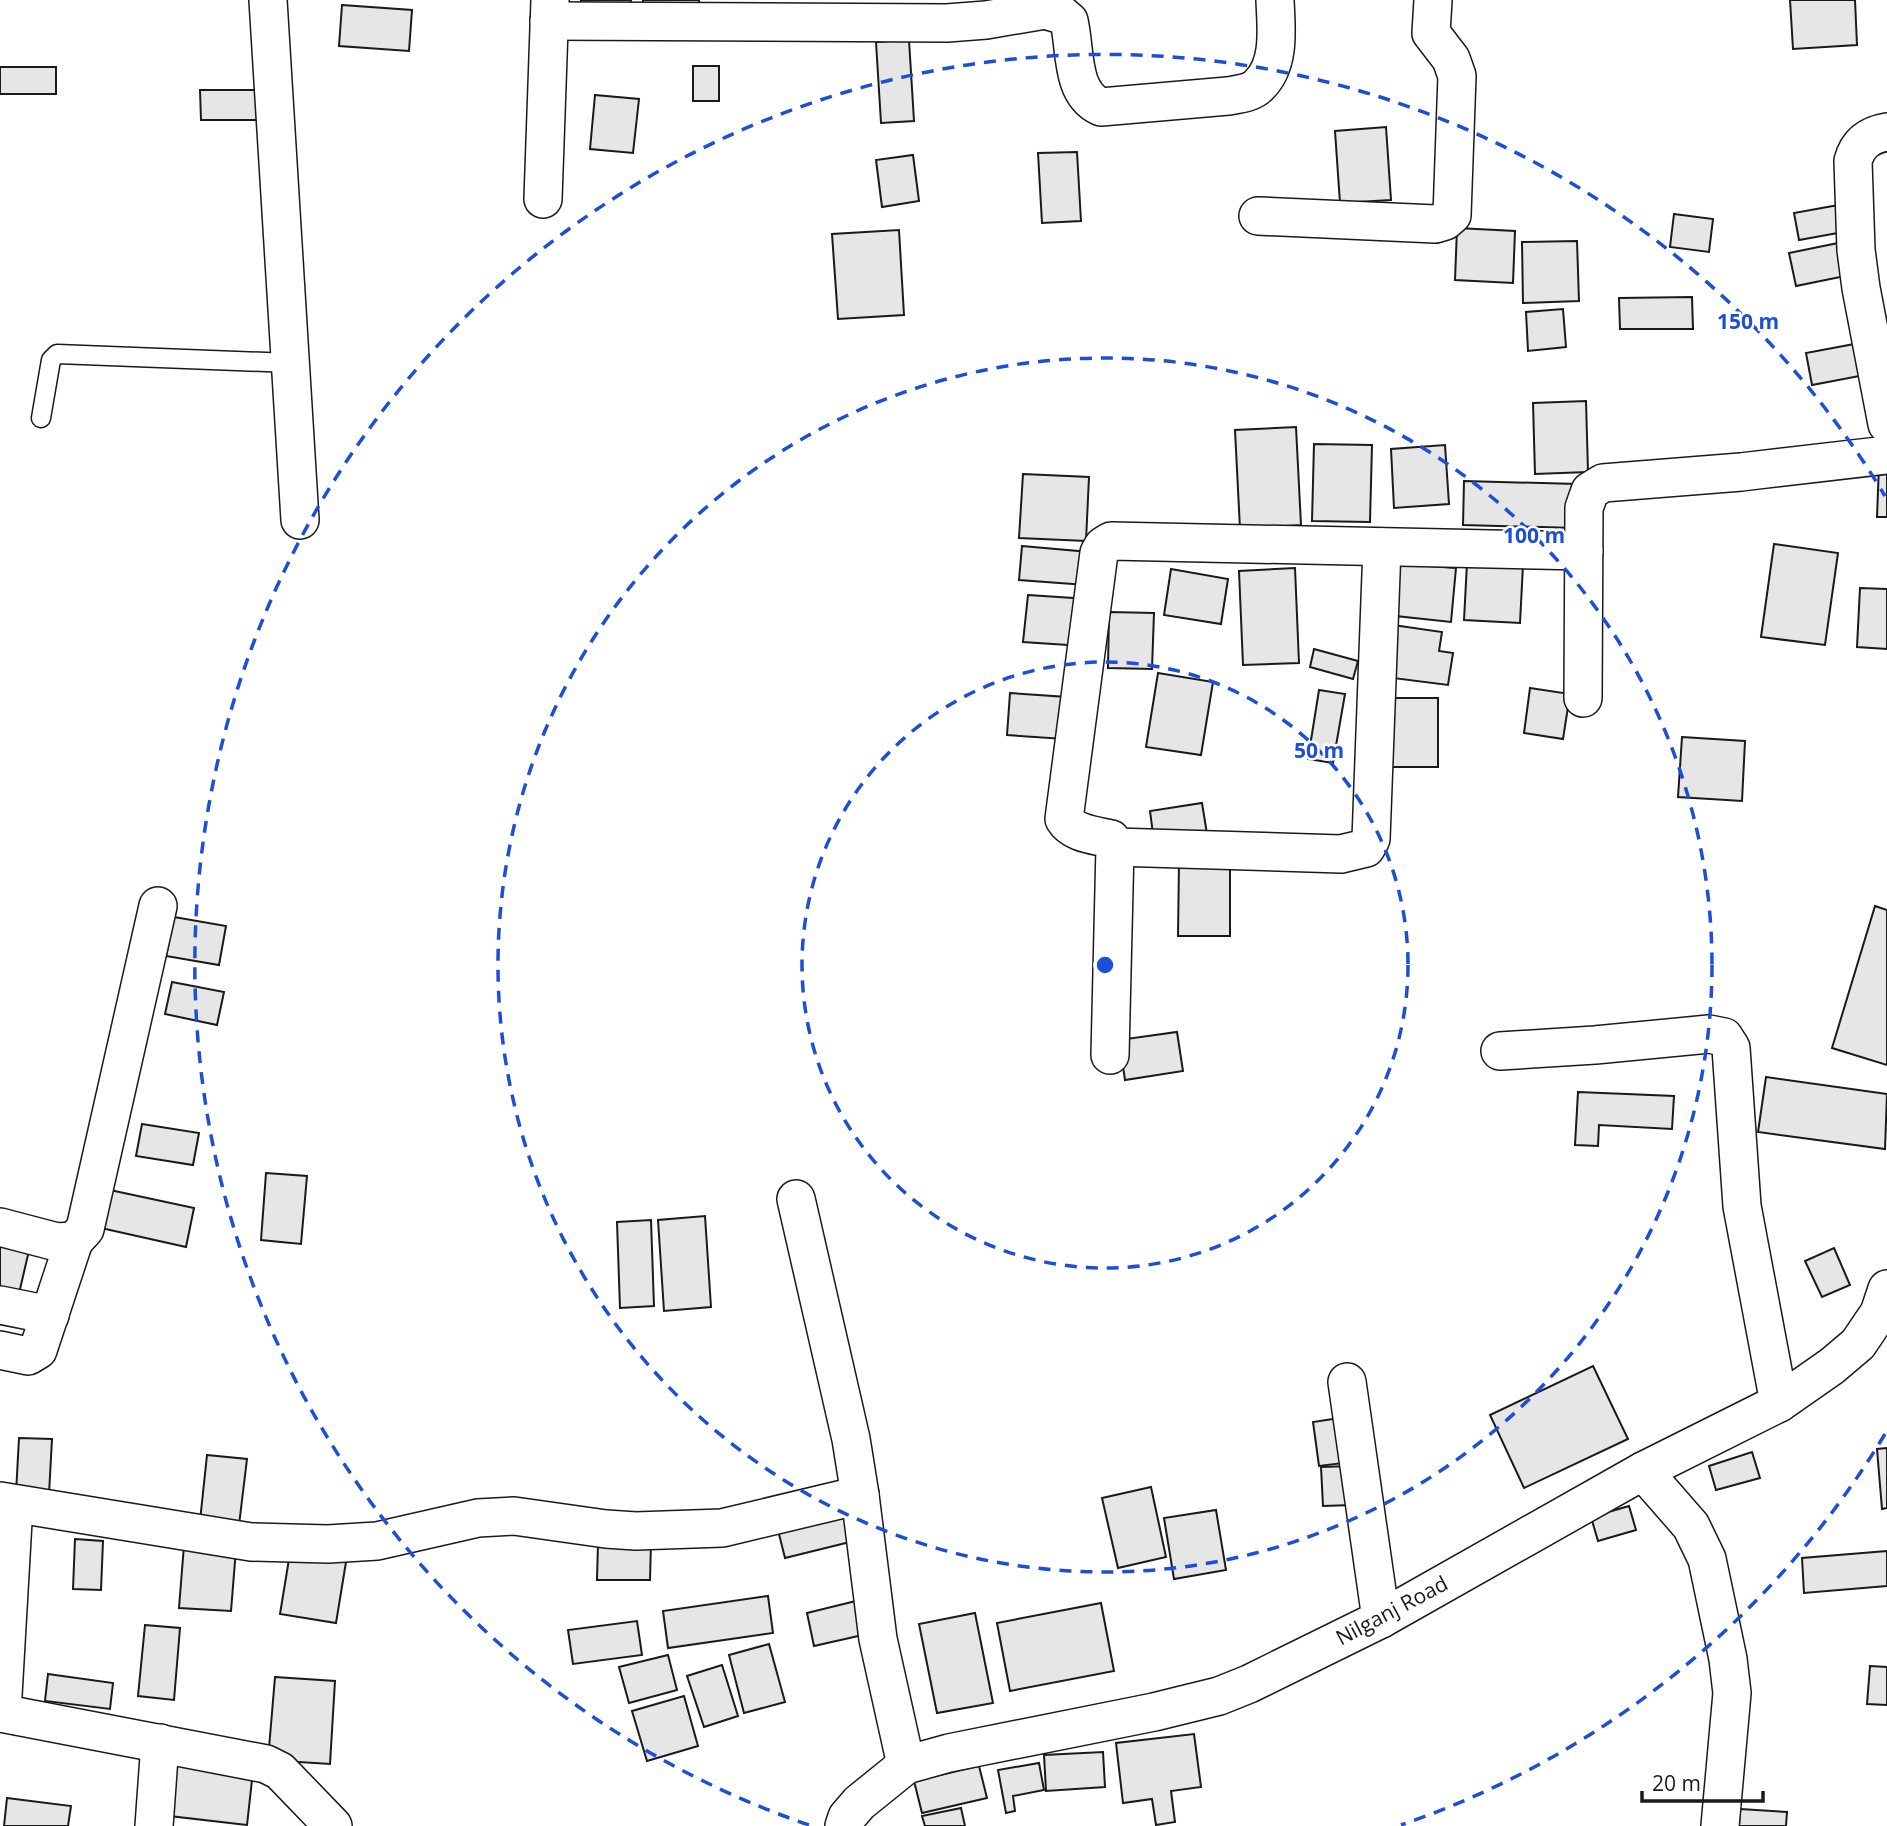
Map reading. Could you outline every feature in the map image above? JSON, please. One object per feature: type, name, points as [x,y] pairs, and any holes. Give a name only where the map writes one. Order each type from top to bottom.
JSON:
[{"type":"street","points":[[268,0],[300,520]]},
{"type":"street","points":[[543,199],[550,11],[947,23],[986,20],[1045,10],[1062,15],[1069,21],[1078,81],[1083,94],[1101,107],[1228,96],[1246,93],[1259,86],[1275,54],[1275,0]]},
{"type":"street","points":[[1258,216],[1435,224],[1452,215],[1457,76],[1451,59],[1432,33],[1433,0]]},
{"type":"street","points":[[1887,132],[1869,138],[1856,147],[1853,161],[1856,250],[1887,424]]},
{"type":"street","points":[[1583,698],[1584,508],[1590,491],[1603,483],[1741,472],[1887,455]]},
{"type":"street","points":[[1110,1055],[1115,847],[1111,839],[1077,831],[1069,827],[1064,819],[1099,553],[1103,546],[1111,541],[1584,551]]},
{"type":"street","points":[[1115,847],[1341,854],[1366,848],[1371,839],[1382,547]]},
{"type":"street","points":[[0,1350],[28,1356],[38,1350],[74,1241],[85,1229],[158,906]]},
{"type":"street","points":[[1500,1051],[1709,1034],[1724,1037],[1731,1048],[1742,1206],[1779,1403]]},
{"type":"street","points":[[796,1199],[851,1439],[877,1639],[906,1765]]},
{"type":"street","points":[[0,1227],[57,1242],[74,1241]]},
{"type":"street","name":"Nilganj Road","points":[[844,1826],[847,1817],[859,1802],[906,1765],[949,1752],[1154,1712],[1219,1696],[1381,1619],[1643,1471],[1779,1403],[1850,1352],[1877,1340],[1879,1313],[1887,1289]]},
{"type":"street","points":[[0,1305],[50,1315]]},
{"type":"street","points":[[1347,1382],[1381,1619]]},
{"type":"street","points":[[1643,1471],[1692,1526],[1707,1559],[1728,1659],[1732,1693],[1720,1826]]},
{"type":"street","points":[[333,1826],[280,1771],[266,1764],[1,1713],[7,1502],[251,1542],[328,1544],[377,1541],[478,1518],[514,1516],[626,1531],[722,1528],[860,1495]]},
{"type":"street","points":[[154,1826],[160,1743]]},
{"type":"lane","points":[[40,418],[51,360],[57,354],[290,363]]},
{"type":"building","points":[[581,0],[631,0],[630,17],[580,15]]},
{"type":"building","points":[[643,0],[699,0],[698,13],[643,9]]},
{"type":"building","points":[[1790,0],[1855,0],[1857,45],[1793,49]]},
{"type":"building","points":[[342,5],[412,10],[409,51],[339,46]]},
{"type":"building","points":[[909,40],[914,121],[881,123],[876,42]]},
{"type":"building","points":[[693,66],[719,66],[719,101],[693,101]]},
{"type":"building","points":[[0,67],[56,67],[56,94],[0,94]]},
{"type":"building","points":[[200,90],[267,90],[267,120],[201,120]]},
{"type":"building","points":[[595,95],[639,99],[633,153],[590,149]]},
{"type":"building","points":[[1386,127],[1391,200],[1340,203],[1335,131]]},
{"type":"building","points":[[1077,152],[1081,221],[1042,223],[1038,153]]},
{"type":"building","points":[[913,155],[919,201],[882,207],[876,160]]},
{"type":"building","points":[[1844,204],[1849,231],[1799,240],[1794,213]]},
{"type":"building","points":[[1674,214],[1713,219],[1709,252],[1670,247]]},
{"type":"building","points":[[1457,228],[1515,231],[1513,283],[1455,280]]},
{"type":"building","points":[[899,230],[904,315],[838,319],[832,234]]},
{"type":"building","points":[[1577,241],[1579,301],[1523,303],[1522,242]]},
{"type":"building","points":[[1848,241],[1855,274],[1796,286],[1789,253]]},
{"type":"building","points":[[1692,297],[1693,329],[1620,329],[1619,298]]},
{"type":"building","points":[[1563,309],[1566,347],[1528,351],[1526,312]]},
{"type":"building","points":[[1865,342],[1870,374],[1812,385],[1806,353]]},
{"type":"building","points":[[1586,401],[1588,472],[1535,474],[1533,403]]},
{"type":"building","points":[[1296,427],[1301,525],[1240,529],[1235,430]]},
{"type":"building","points":[[1314,444],[1372,445],[1370,522],[1312,521]]},
{"type":"building","points":[[1445,445],[1449,504],[1394,508],[1391,449]]},
{"type":"building","points":[[1879,465],[1887,466],[1887,517],[1877,517]]},
{"type":"building","points":[[1023,474],[1089,477],[1086,541],[1019,538]]},
{"type":"building","points":[[1464,481],[1577,484],[1576,528],[1463,525]]},
{"type":"building","points":[[1774,544],[1838,553],[1825,645],[1761,637]]},
{"type":"building","points":[[1022,546],[1089,552],[1086,585],[1019,580]]},
{"type":"building","points":[[1467,563],[1523,565],[1520,623],[1464,620]]},
{"type":"building","points":[[1400,564],[1456,568],[1451,622],[1396,616]]},
{"type":"building","points":[[1295,568],[1299,663],[1243,665],[1239,571]]},
{"type":"building","points":[[1171,569],[1228,579],[1221,624],[1164,615]]},
{"type":"building","points":[[1860,588],[1887,589],[1887,649],[1857,647]]},
{"type":"building","points":[[1028,595],[1088,599],[1083,646],[1023,642]]},
{"type":"building","points":[[1109,612],[1154,613],[1152,669],[1108,668]]},
{"type":"building","points":[[1393,625],[1442,632],[1439,651],[1453,653],[1448,685],[1385,677]]},
{"type":"building","points":[[1314,649],[1358,661],[1353,679],[1310,667]]},
{"type":"building","points":[[1158,673],[1213,682],[1201,755],[1146,747]]},
{"type":"building","points":[[1530,688],[1570,694],[1563,739],[1524,733]]},
{"type":"building","points":[[1319,690],[1345,694],[1333,763],[1308,759]]},
{"type":"building","points":[[1010,693],[1067,697],[1064,739],[1007,735]]},
{"type":"building","points":[[1383,698],[1438,698],[1438,767],[1382,767]]},
{"type":"building","points":[[1682,737],[1745,741],[1742,801],[1678,797]]},
{"type":"building","points":[[1202,803],[1207,834],[1154,842],[1150,811]]},
{"type":"building","points":[[1179,862],[1230,862],[1230,936],[1178,936]]},
{"type":"building","points":[[1875,906],[1887,910],[1887,1065],[1832,1048]]},
{"type":"building","points":[[174,917],[226,926],[219,965],[166,956]]},
{"type":"building","points":[[172,982],[224,992],[217,1025],[165,1014]]},
{"type":"building","points":[[1177,1032],[1183,1071],[1125,1080],[1119,1040]]},
{"type":"building","points":[[1766,1077],[1887,1094],[1885,1149],[1758,1132]]},
{"type":"building","points":[[1578,1092],[1674,1096],[1672,1129],[1599,1125],[1598,1146],[1575,1145]]},
{"type":"building","points":[[142,1124],[199,1133],[193,1165],[136,1156]]},
{"type":"building","points":[[266,1173],[307,1176],[301,1244],[261,1240]]},
{"type":"building","points":[[110,1190],[194,1208],[186,1247],[101,1228]]},
{"type":"building","points":[[705,1216],[711,1307],[664,1311],[658,1220]]},
{"type":"building","points":[[651,1220],[654,1306],[620,1308],[617,1222]]},
{"type":"building","points":[[0,1235],[31,1242],[17,1302],[0,1298]]},
{"type":"building","points":[[1834,1248],[1850,1285],[1822,1297],[1805,1261]]},
{"type":"building","points":[[1593,1366],[1628,1439],[1524,1488],[1490,1415]]},
{"type":"building","points":[[1346,1417],[1352,1462],[1319,1466],[1313,1422]]},
{"type":"building","points":[[19,1438],[52,1439],[49,1494],[16,1493]]},
{"type":"building","points":[[1887,1448],[1887,1508],[1882,1509],[1877,1449]]},
{"type":"building","points":[[1752,1452],[1760,1478],[1716,1490],[1709,1466]]},
{"type":"building","points":[[207,1455],[247,1459],[239,1525],[200,1521]]},
{"type":"building","points":[[1351,1466],[1353,1505],[1323,1506],[1321,1467]]},
{"type":"building","points":[[1151,1487],[1166,1557],[1118,1568],[1102,1498]]},
{"type":"building","points":[[845,1505],[854,1541],[785,1558],[776,1522]]},
{"type":"building","points":[[1629,1506],[1636,1530],[1598,1541],[1591,1517]]},
{"type":"building","points":[[1216,1510],[1226,1570],[1174,1579],[1164,1518]]},
{"type":"building","points":[[75,1539],[103,1541],[101,1590],[73,1589]]},
{"type":"building","points":[[598,1543],[651,1543],[650,1580],[597,1580]]},
{"type":"building","points":[[184,1545],[236,1549],[231,1611],[179,1608]]},
{"type":"building","points":[[1887,1551],[1887,1586],[1804,1593],[1802,1558]]},
{"type":"building","points":[[290,1553],[346,1562],[336,1623],[280,1614]]},
{"type":"building","points":[[768,1596],[773,1633],[668,1648],[663,1611]]},
{"type":"building","points":[[868,1598],[876,1632],[814,1646],[807,1613]]},
{"type":"building","points":[[1101,1603],[1114,1671],[1010,1691],[997,1623]]},
{"type":"building","points":[[975,1613],[993,1703],[937,1713],[919,1624]]},
{"type":"building","points":[[637,1621],[642,1655],[573,1664],[568,1630]]},
{"type":"building","points":[[145,1625],[180,1628],[174,1700],[138,1696]]},
{"type":"building","points":[[769,1644],[785,1702],[744,1713],[729,1655]]},
{"type":"building","points":[[668,1655],[677,1690],[629,1703],[619,1667]]},
{"type":"building","points":[[722,1665],[738,1716],[704,1727],[687,1676]]},
{"type":"building","points":[[1870,1666],[1887,1667],[1887,1705],[1867,1704]]},
{"type":"building","points":[[48,1674],[113,1683],[110,1709],[45,1701]]},
{"type":"building","points":[[275,1677],[335,1681],[330,1764],[268,1760]]},
{"type":"building","points":[[684,1696],[698,1746],[647,1761],[632,1711]]},
{"type":"building","points":[[1194,1734],[1201,1787],[1171,1791],[1175,1822],[1156,1825],[1152,1799],[1123,1803],[1116,1743]]},
{"type":"building","points":[[1103,1752],[1105,1787],[1046,1791],[1044,1755]]},
{"type":"building","points":[[167,1761],[253,1771],[247,1825],[161,1815]]},
{"type":"building","points":[[1039,1763],[1044,1790],[1013,1796],[1015,1811],[1006,1813],[998,1770]]},
{"type":"building","points":[[979,1766],[987,1798],[922,1813],[914,1781]]},
{"type":"building","points":[[7,1798],[71,1806],[68,1826],[4,1826]]},
{"type":"building","points":[[961,1808],[965,1826],[925,1826],[922,1816]]},
{"type":"building","points":[[1740,1809],[1787,1812],[1786,1826],[1739,1826]]}]
